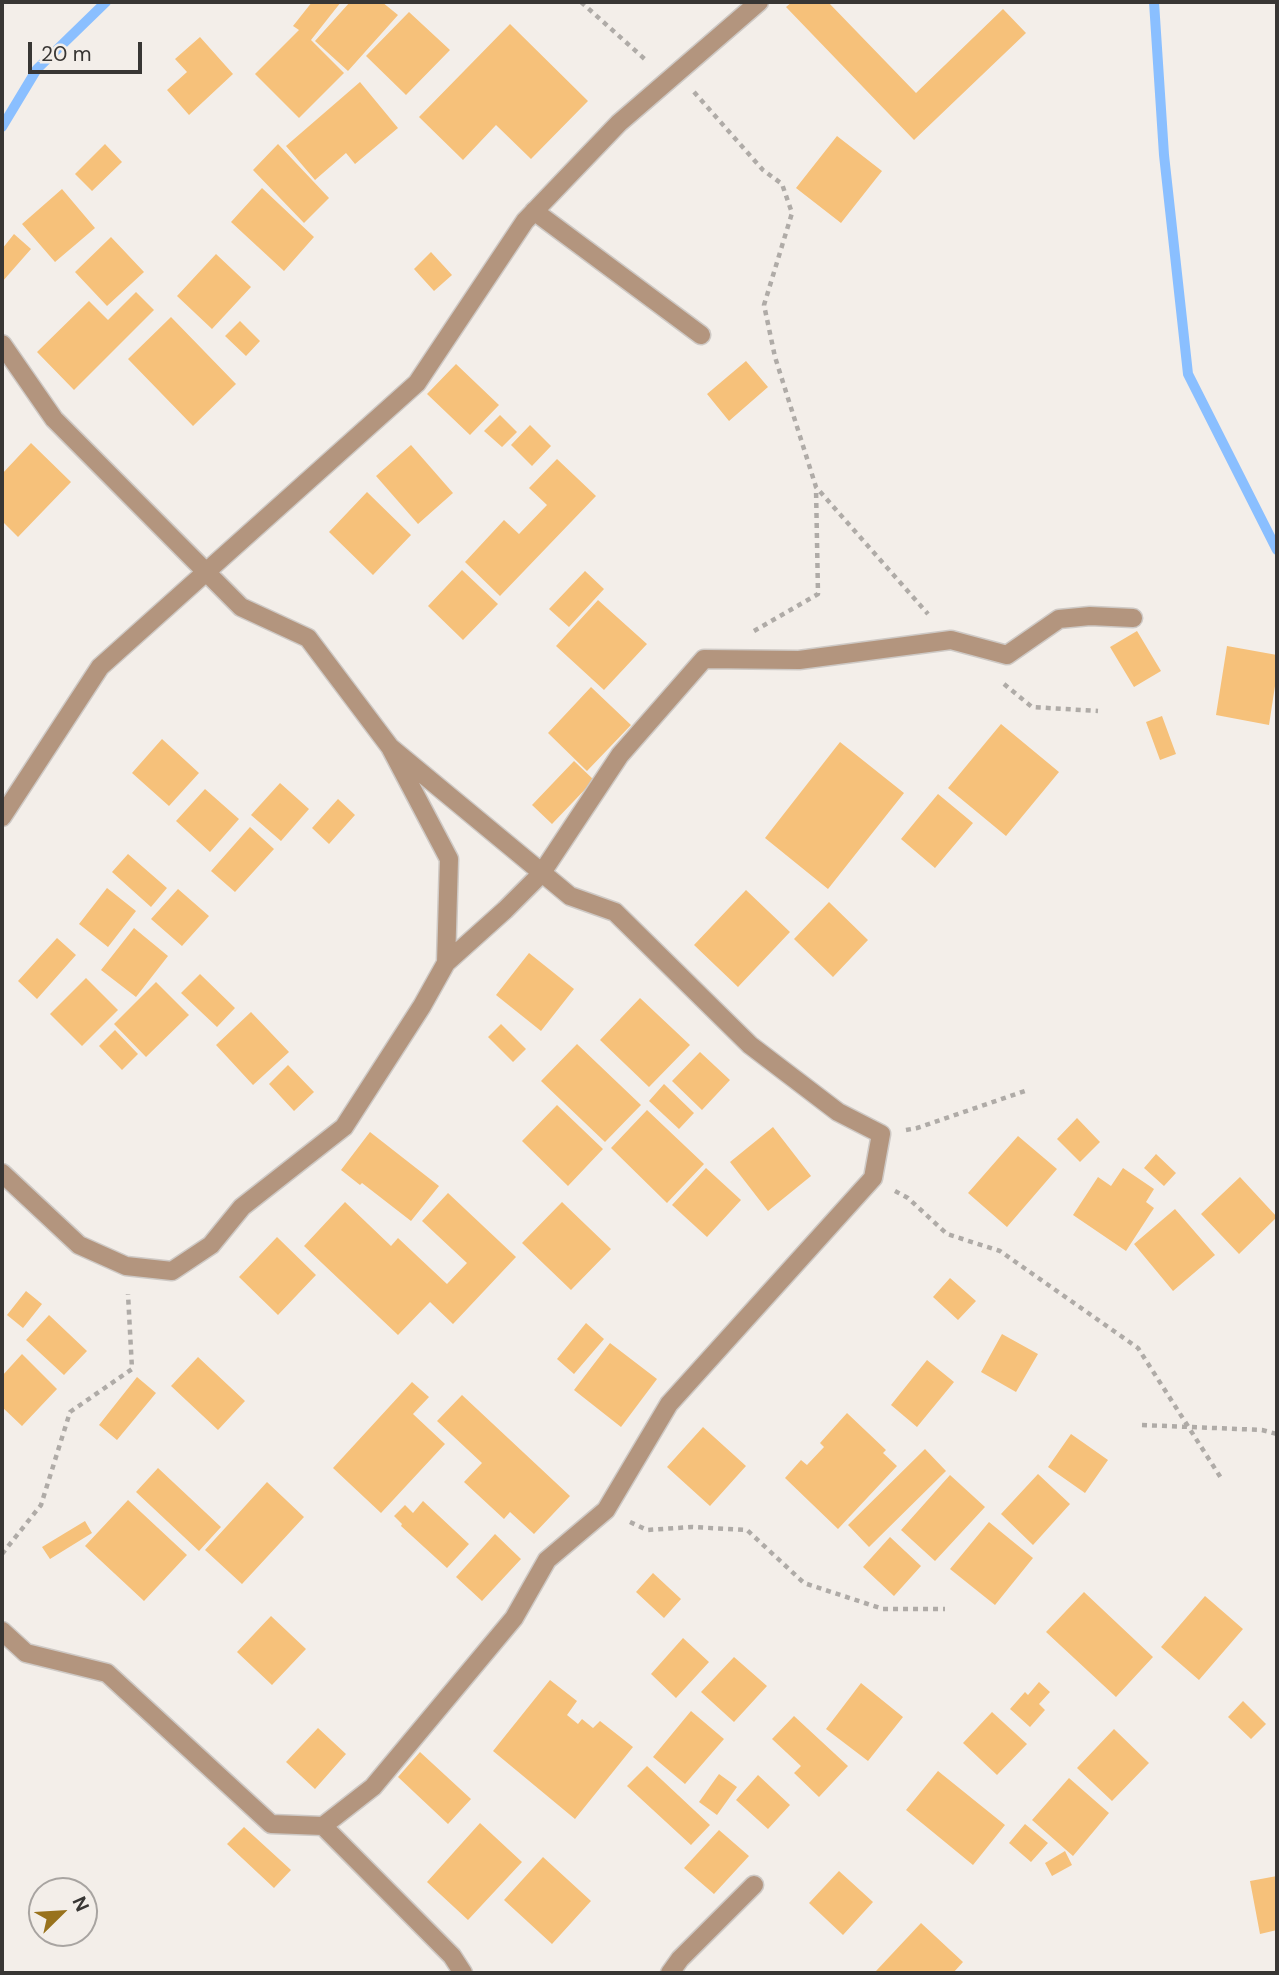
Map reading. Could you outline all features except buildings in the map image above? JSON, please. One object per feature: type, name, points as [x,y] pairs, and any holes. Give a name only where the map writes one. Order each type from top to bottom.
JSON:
[{"type":"street","points":[[2,817],[100,667],[417,383],[525,221],[619,123],[759,2]]},
{"type":"street","points":[[534,211],[701,335]]},
{"type":"street","points":[[2,344],[54,419],[241,607],[308,638],[390,747],[449,859],[446,962]]},
{"type":"street","points":[[2,1172],[79,1245],[126,1266],[172,1271],[211,1245],[242,1207],[344,1127],[422,1006],[446,962],[541,874],[620,755],[704,659],[799,660],[951,640],[1007,655],[1059,619],[1090,616],[1133,618]]},
{"type":"street","points":[[2,1631],[26,1653],[107,1673],[271,1824],[323,1826],[373,1787],[514,1618],[547,1560],[606,1510],[668,1404],[873,1178],[881,1134],[838,1112],[750,1045],[615,912],[570,896],[390,747]]},
{"type":"street","points":[[323,1826],[452,1956],[463,1973]]},
{"type":"street","points":[[670,1973],[680,1959],[754,1885]]},
{"type":"path","points":[[581,2],[672,77],[763,170],[782,184],[792,213],[764,305],[775,357],[816,487],[818,594],[750,633]]},
{"type":"path","points":[[816,487],[951,640]]},
{"type":"path","points":[[1002,682],[1032,707],[1098,711]]},
{"type":"path","points":[[881,1134],[917,1128],[1025,1091]]},
{"type":"path","points":[[873,1178],[908,1199],[947,1234],[1000,1251],[1138,1348],[1221,1478]]},
{"type":"path","points":[[2,1554],[41,1505],[70,1412],[132,1369],[126,1266]]},
{"type":"path","points":[[1142,1425],[1262,1430],[1277,1434]]},
{"type":"path","points":[[606,1510],[646,1530],[692,1527],[747,1530],[804,1583],[883,1609],[945,1609]]},
{"type":"waterway","points":[[2,127],[37,69],[106,2]]},
{"type":"waterway","points":[[1154,2],[1164,155],[1188,374],[1277,550]]}]
